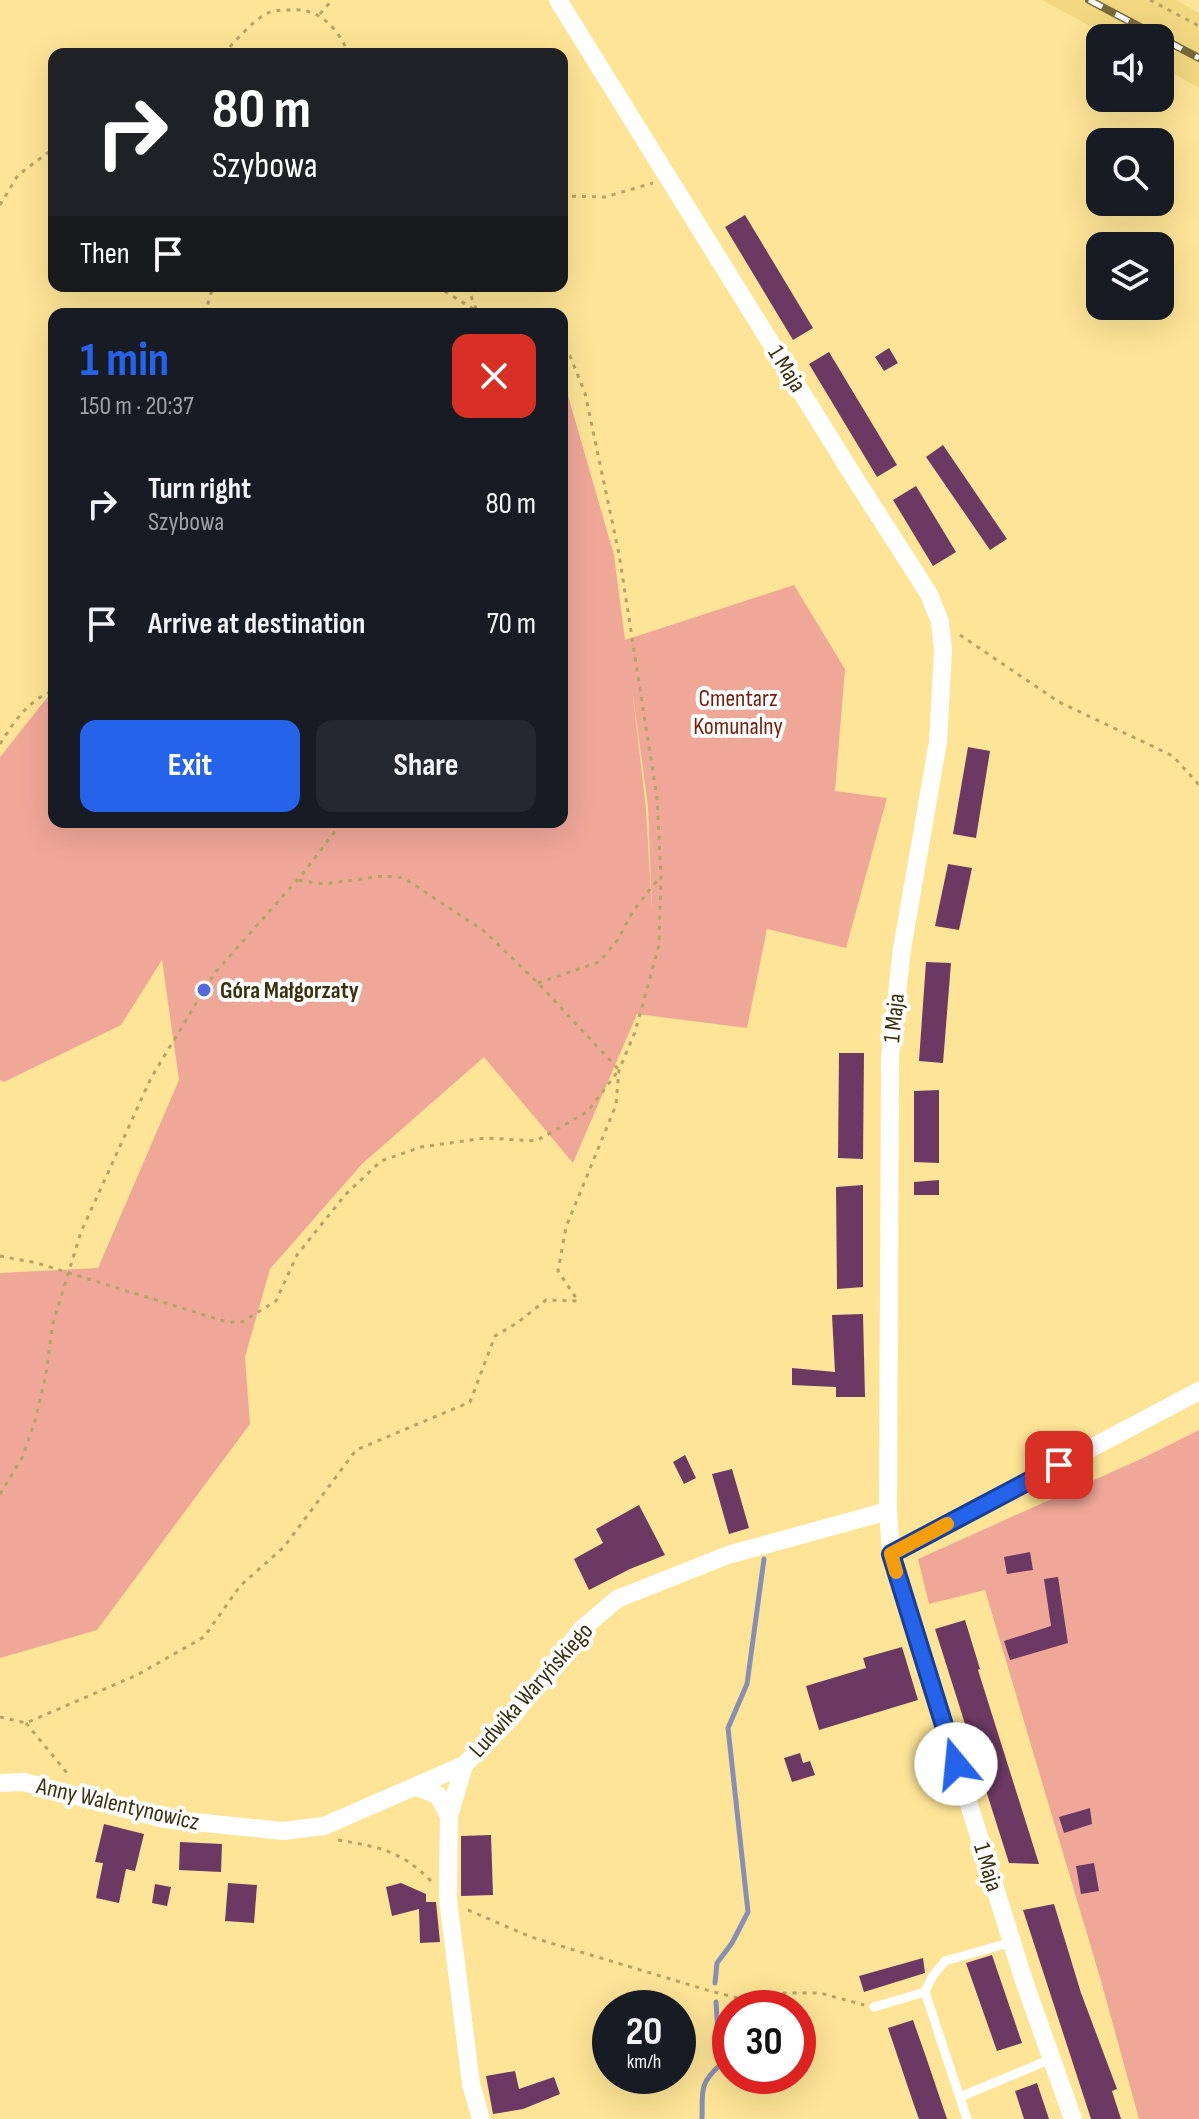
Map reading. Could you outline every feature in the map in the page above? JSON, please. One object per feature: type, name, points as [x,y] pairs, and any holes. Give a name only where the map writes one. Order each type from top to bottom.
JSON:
[{"type":"street","name":"1 Maja","points":[[558,0],[929,594],[940,622],[943,650],[938,742],[902,949],[890,1056],[888,1511],[891,1554],[1012,1942],[1073,2119]]},
{"type":"street","points":[[891,1554],[1199,1391]]},
{"type":"street","name":"Ludwika Waryńskiego","points":[[481,2119],[471,2084],[448,1899],[449,1816],[464,1765],[511,1718],[582,1629],[617,1599],[728,1555],[888,1511]]},
{"type":"street","name":"Anny Walentynowicz","points":[[0,1783],[24,1782],[164,1819],[283,1831],[324,1826],[464,1765]]},
{"type":"street","points":[[416,1787],[438,1795],[449,1816]]},
{"type":"lane","points":[[967,2119],[925,1992],[945,1961],[1012,1942]]},
{"type":"lane","points":[[874,2007],[925,1992]]},
{"type":"lane","points":[[960,2097],[1051,2059]]},
{"type":"path","points":[[320,14],[332,0]]},
{"type":"path","points":[[1150,0],[1199,26]]},
{"type":"path","points":[[229,48],[249,27],[271,11],[301,9],[320,14],[339,34],[346,48]]},
{"type":"path","points":[[0,205],[18,175],[48,152]]},
{"type":"path","points":[[568,196],[605,197],[668,177]]},
{"type":"path","points":[[446,292],[472,308]]},
{"type":"path","points":[[0,1256],[37,1263],[227,1322],[242,1322],[276,1301],[297,1255],[345,1195],[381,1161],[421,1147],[485,1138],[536,1141],[587,1112],[619,1070],[635,1032],[659,945],[661,876],[657,798],[619,554],[588,408],[568,355]]},
{"type":"path","points":[[940,622],[1059,702],[1173,756],[1199,785]]},
{"type":"path","points":[[0,744],[18,716],[38,697],[48,693]]},
{"type":"path","points":[[0,1494],[22,1458],[35,1421],[53,1323],[81,1232],[151,1078],[214,974],[297,880],[337,828]]},
{"type":"path","points":[[0,1717],[26,1723],[137,1675],[204,1637],[240,1586],[284,1547],[356,1450],[470,1402],[495,1336],[546,1300],[578,1301],[558,1271],[560,1256],[566,1227],[616,1105],[619,1070],[538,983],[484,931],[404,878],[384,876],[323,884],[297,880]]},
{"type":"path","points":[[538,983],[599,962],[661,876]]},
{"type":"path","points":[[26,1723],[87,1799]]},
{"type":"path","points":[[326,1839],[385,1848],[418,1868],[448,1899],[480,1917],[531,1937],[738,1998],[760,1999],[776,1993],[820,1993],[874,2007]]},
{"type":"shaded area","points":[[1042,0],[1176,0],[1199,13],[1199,88],[1174,74],[1174,24],[1086,24]]},
{"type":"green space","name":"Cmentarz Komunalny","points":[[568,396],[614,555],[625,640],[794,585],[845,669],[835,791],[887,798],[846,948],[767,929],[747,1028],[637,1014],[573,1163],[484,1057],[362,1164],[270,1269],[245,1357],[250,1424],[97,1630],[0,1658],[0,1273],[98,1268],[179,1080],[162,960],[121,1025],[4,1082],[0,1080],[0,757],[48,697],[48,828],[568,828]],"holes":[[[632,688],[648,807],[652,913],[646,808]]]},
{"type":"green space","points":[[1199,1430],[1199,2119],[1139,2119],[985,1590],[929,1604],[918,1559]]},
{"type":"building","points":[[745,215],[813,328],[793,340],[725,227]]},
{"type":"building","points":[[889,348],[898,363],[884,371],[875,357]]},
{"type":"building","points":[[829,352],[897,465],[877,477],[809,364]]},
{"type":"building","points":[[943,445],[1007,539],[990,550],[926,457]]},
{"type":"building","points":[[916,486],[956,552],[933,566],[893,500]]},
{"type":"building","points":[[968,747],[990,751],[976,838],[953,834]]},
{"type":"building","points":[[948,864],[972,868],[959,930],[935,926]]},
{"type":"building","points":[[926,962],[951,963],[943,1063],[919,1061]]},
{"type":"building","points":[[839,1053],[864,1053],[863,1159],[838,1158]]},
{"type":"building","points":[[939,1090],[939,1163],[914,1162],[914,1091]]},
{"type":"building","points":[[939,1180],[939,1195],[914,1195],[914,1182]]},
{"type":"building","points":[[863,1185],[863,1287],[837,1289],[836,1187]]},
{"type":"building","points":[[863,1314],[865,1397],[836,1397],[836,1387],[792,1385],[792,1368],[835,1372],[832,1315]]},
{"type":"building","points":[[685,1455],[696,1478],[684,1484],[673,1462]]},
{"type":"building","points":[[732,1469],[749,1528],[729,1534],[712,1474]]},
{"type":"building","points":[[639,1505],[665,1555],[589,1590],[574,1559],[603,1543],[596,1529]]},
{"type":"building","points":[[1030,1552],[1033,1570],[1007,1574],[1004,1557]]},
{"type":"building","points":[[1058,1577],[1068,1643],[1010,1660],[1004,1641],[1051,1626],[1044,1579]]},
{"type":"building","points":[[965,1620],[1039,1864],[1009,1863],[935,1629]]},
{"type":"building","points":[[902,1647],[918,1700],[819,1730],[806,1686],[866,1668],[863,1658]]},
{"type":"building","points":[[800,1753],[803,1763],[810,1761],[815,1775],[792,1782],[784,1758]]},
{"type":"building","points":[[1090,1808],[1092,1824],[1064,1833],[1059,1817]]},
{"type":"building","points":[[104,1824],[144,1834],[135,1871],[126,1869],[119,1903],[96,1898],[103,1863],[95,1862]]},
{"type":"building","points":[[491,1835],[493,1895],[461,1896],[461,1836]]},
{"type":"building","points":[[180,1842],[222,1844],[221,1872],[179,1870]]},
{"type":"building","points":[[1094,1863],[1099,1891],[1081,1894],[1076,1866]]},
{"type":"building","points":[[228,1883],[257,1885],[254,1923],[225,1921]]},
{"type":"building","points":[[401,1883],[426,1894],[426,1902],[436,1902],[440,1942],[420,1943],[419,1909],[392,1916],[386,1887]]},
{"type":"building","points":[[155,1884],[171,1887],[167,1906],[152,1903]]},
{"type":"building","points":[[1054,1904],[1081,1993],[1117,2089],[1112,2091],[1121,2119],[1091,2119],[1023,1910]]},
{"type":"building","points":[[992,1955],[1022,2043],[997,2051],[966,1963]]},
{"type":"building","points":[[923,1958],[925,1973],[864,1992],[859,1976]]},
{"type":"building","points":[[913,2020],[947,2119],[919,2119],[914,2105],[888,2028]]},
{"type":"building","points":[[515,2071],[519,2089],[554,2077],[560,2094],[523,2109],[493,2114],[486,2076]]},
{"type":"building","points":[[1037,2083],[1049,2119],[1024,2119],[1015,2091]]},
{"type":"waterway","points":[[715,1983],[717,1963],[732,1943],[748,1912],[728,1728],[747,1684],[764,1559]]},
{"type":"waterway","points":[[702,2119],[702,2095],[712,2073]]},
{"type":"railway","points":[[1089,0],[1199,58]]},
{"type":"slow traffic","points":[[896,1572],[891,1554],[947,1524]]},
{"type":"place","name":"Góra Małgorzaty","points":[[204,990]]},
{"type":"route","points":[[956,1764],[891,1554],[1059,1465]]}]
